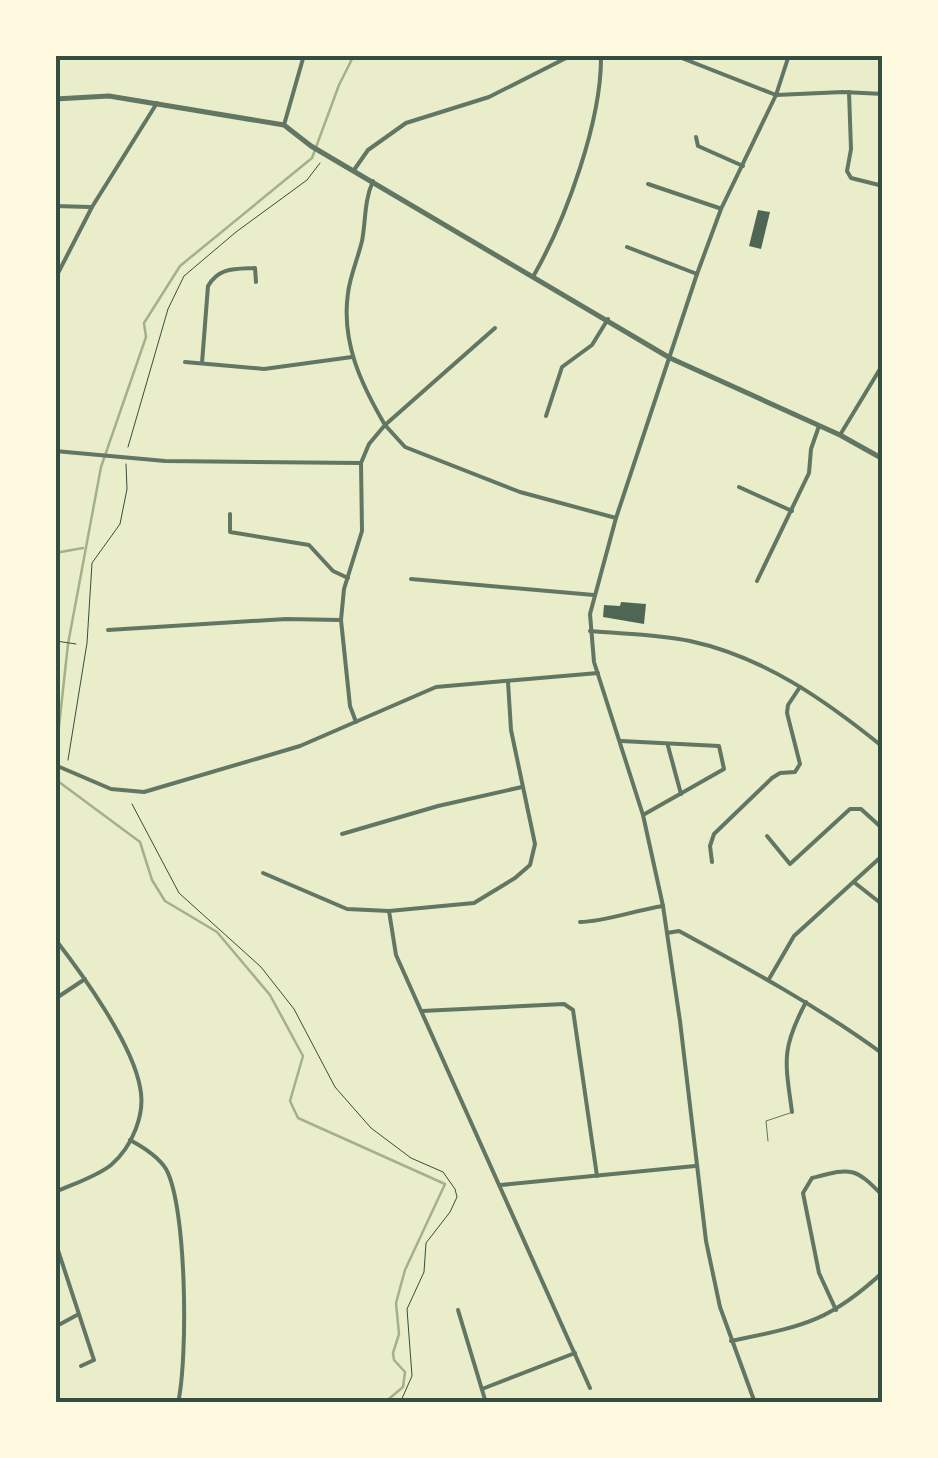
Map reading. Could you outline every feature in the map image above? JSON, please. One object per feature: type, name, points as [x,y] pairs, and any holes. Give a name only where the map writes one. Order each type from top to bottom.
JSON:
[{"type":"street","points":[[284,126],[304,55]]},
{"type":"street","points":[[354,170],[368,150],[406,123],[489,97],[572,55]]},
{"type":"street","points":[[534,275],[562,220],[599,95],[601,55]]},
{"type":"street","points":[[674,55],[776,95],[883,94]]},
{"type":"street","points":[[756,1403],[720,1308],[706,1240],[663,906],[643,815],[598,674],[590,632],[594,595],[616,518],[697,274],[721,209],[776,95],[789,55]]},
{"type":"street","points":[[849,92],[851,149],[847,172],[851,178],[883,186]]},
{"type":"street","points":[[55,99],[93,95],[284,126],[311,146],[670,358],[840,435],[883,459]]},
{"type":"street","points":[[55,279],[92,207],[157,103]]},
{"type":"street","points":[[696,137],[698,146],[742,166]]},
{"type":"street","points":[[373,180],[364,205],[363,235],[348,291],[346,325],[352,357],[384,425],[405,446],[520,492],[616,518]]},
{"type":"street","points":[[648,184],[721,209]]},
{"type":"street","points":[[55,206],[92,207]]},
{"type":"street","points":[[627,247],[697,274]]},
{"type":"street","points":[[202,363],[208,286],[214,276],[224,270],[255,268],[256,282]]},
{"type":"street","points":[[546,416],[562,367],[592,345],[608,319]]},
{"type":"street","points":[[356,722],[350,706],[341,620],[362,532],[361,463],[368,444],[384,425],[495,328]]},
{"type":"street","points":[[185,362],[264,369],[352,357]]},
{"type":"street","points":[[840,435],[883,364]]},
{"type":"street","points":[[757,581],[809,473],[811,449],[819,426]]},
{"type":"street","points":[[55,451],[113,458],[361,463]]},
{"type":"street","points":[[740,487],[792,511]]},
{"type":"street","points":[[230,514],[230,532],[309,545],[332,571],[348,578]]},
{"type":"street","points":[[411,580],[594,595]]},
{"type":"street","points":[[108,630],[286,619],[341,620]]},
{"type":"street","points":[[590,632],[686,640],[759,662],[800,686],[883,747]]},
{"type":"street","points":[[55,766],[64,765],[111,789],[144,792],[300,746],[436,687],[598,674]]},
{"type":"street","points":[[263,873],[347,909],[389,911],[474,903],[515,878],[530,864],[535,844],[511,730],[508,682]]},
{"type":"street","points":[[712,862],[710,846],[714,834],[772,778],[795,772],[800,764],[787,713],[800,686]]},
{"type":"street","points":[[622,741],[719,746],[724,769],[643,815]]},
{"type":"street","points":[[668,746],[681,794]]},
{"type":"street","points":[[342,834],[522,786]]},
{"type":"street","points":[[767,836],[790,864],[850,809],[861,808],[883,829]]},
{"type":"street","points":[[769,980],[794,936],[883,855]]},
{"type":"street","points":[[856,883],[883,905]]},
{"type":"street","points":[[580,922],[596,922],[626,911],[663,906]]},
{"type":"street","points":[[389,911],[396,955],[590,1388]]},
{"type":"street","points":[[668,933],[679,931],[769,980],[883,1054]]},
{"type":"street","points":[[55,939],[85,979],[138,1077],[140,1113],[130,1140],[110,1166],[55,1192]]},
{"type":"street","points":[[55,1000],[85,979]]},
{"type":"street","points":[[792,1112],[785,1061],[789,1035],[806,1002]]},
{"type":"street","points":[[422,1011],[564,1004],[573,1010],[597,1176]]},
{"type":"street","points":[[130,1140],[166,1168],[175,1201],[185,1317],[178,1403]]},
{"type":"street","points":[[501,1184],[696,1166]]},
{"type":"street","points":[[836,1310],[819,1273],[803,1193],[812,1178],[846,1170],[863,1174],[883,1196]]},
{"type":"street","points":[[55,1240],[94,1360],[80,1366]]},
{"type":"street","points":[[731,1341],[808,1324],[853,1300],[883,1272]]},
{"type":"street","points":[[458,1310],[486,1403]]},
{"type":"street","points":[[55,1327],[79,1314]]},
{"type":"street","points":[[482,1389],[577,1352]]},
{"type":"lane","points":[[768,1141],[766,1120],[792,1112]]},
{"type":"path","points":[[64,765],[69,759],[87,644],[92,563],[120,524],[127,489],[126,465]]},
{"type":"path","points":[[56,641],[76,644]]},
{"type":"path","points":[[132,804],[179,893],[261,966],[294,1009],[335,1087],[371,1128],[411,1158],[443,1172],[455,1188],[450,1212],[426,1243],[424,1272],[407,1309],[412,1376],[400,1403]]},
{"type":"building","points":[[758,210],[770,212],[761,249],[749,246]]},
{"type":"building","points":[[621,602],[646,604],[644,624],[603,617],[604,605],[620,606]]},
{"type":"waterway","points":[[55,763],[68,644],[101,467],[146,337],[144,323],[180,266],[312,158],[354,55]]},
{"type":"waterway","points":[[55,553],[83,548]]},
{"type":"waterway","points":[[55,779],[140,842],[152,880],[165,901],[217,932],[270,995],[303,1056],[290,1101],[298,1118],[445,1184],[405,1270],[396,1303],[399,1334],[393,1353],[405,1372],[403,1387],[384,1403]]}]
